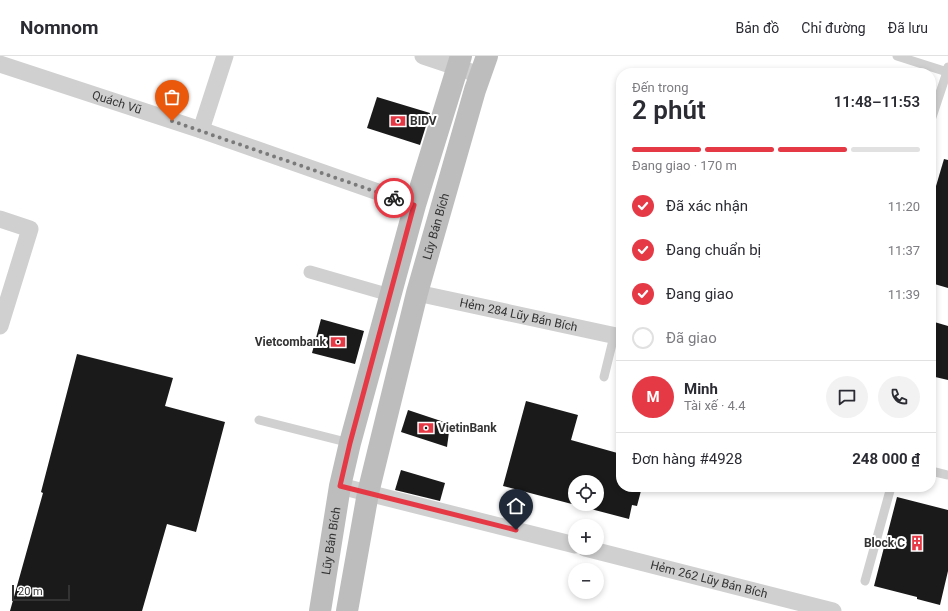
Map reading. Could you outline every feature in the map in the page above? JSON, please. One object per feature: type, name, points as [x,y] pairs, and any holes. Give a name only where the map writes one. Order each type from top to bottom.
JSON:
[{"type":"main road","name":"Lũy Bán Bích","points":[[320,611],[340,486],[350,443],[414,205],[459,62]]},
{"type":"main road","name":"Lũy Bán Bích","points":[[347,611],[368,493],[417,293],[484,66]]},
{"type":"street","points":[[201,130],[225,56]]},
{"type":"street","points":[[423,56],[484,66]]},
{"type":"street","name":"Quách Vũ","points":[[0,64],[201,130],[414,205]]},
{"type":"street","points":[[0,219],[30,228],[0,326]]},
{"type":"street","points":[[310,272],[390,295]]},
{"type":"street","name":"Hẻm 284 Lũy Bán Bích","points":[[417,293],[616,336]]},
{"type":"street","points":[[340,486],[568,543]]},
{"type":"street","name":"Hẻm 262 Lũy Bán Bích","points":[[604,553],[833,611]]},
{"type":"lane","points":[[897,56],[947,69],[936,104]]},
{"type":"lane","points":[[604,376],[616,339]]},
{"type":"lane","points":[[259,420],[350,443]]},
{"type":"lane","points":[[936,472],[948,475]]},
{"type":"lane","points":[[865,581],[890,492]]},
{"type":"building","name":"BIDV","points":[[377,97],[430,113],[420,145],[367,128]]},
{"type":"building","points":[[944,159],[948,160],[948,288],[936,284],[936,186]]},
{"type":"building","name":"Vietcombank","points":[[321,319],[364,331],[355,364],[312,353]]},
{"type":"building","points":[[936,322],[948,326],[948,380],[936,377]]},
{"type":"building","points":[[77,354],[173,378],[165,406],[225,422],[196,532],[167,524],[142,611],[10,611],[43,493],[41,492]]},
{"type":"building","points":[[526,401],[578,415],[571,440],[616,453],[616,492],[641,492],[637,506],[632,505],[629,519],[598,511],[604,511],[604,475],[568,475],[568,503],[503,486]]},
{"type":"building","name":"VietinBank","points":[[408,410],[450,424],[447,447],[401,432]]},
{"type":"building","points":[[401,470],[445,483],[440,501],[395,490]]},
{"type":"building","name":"Block C","points":[[897,497],[948,510],[948,571],[940,605],[917,599],[917,597],[874,586]]},
{"type":"way so far","points":[[172,121],[394,198]]},
{"type":"place","name":"BIDV","points":[[398,121]]},
{"type":"place","name":"Vietcombank","points":[[338,342]]},
{"type":"place","name":"VietinBank","points":[[426,428]]},
{"type":"place","name":"Block C","points":[[917,543]]},
{"type":"route","points":[[394,198],[414,205],[350,443],[340,486],[516,530]]}]
